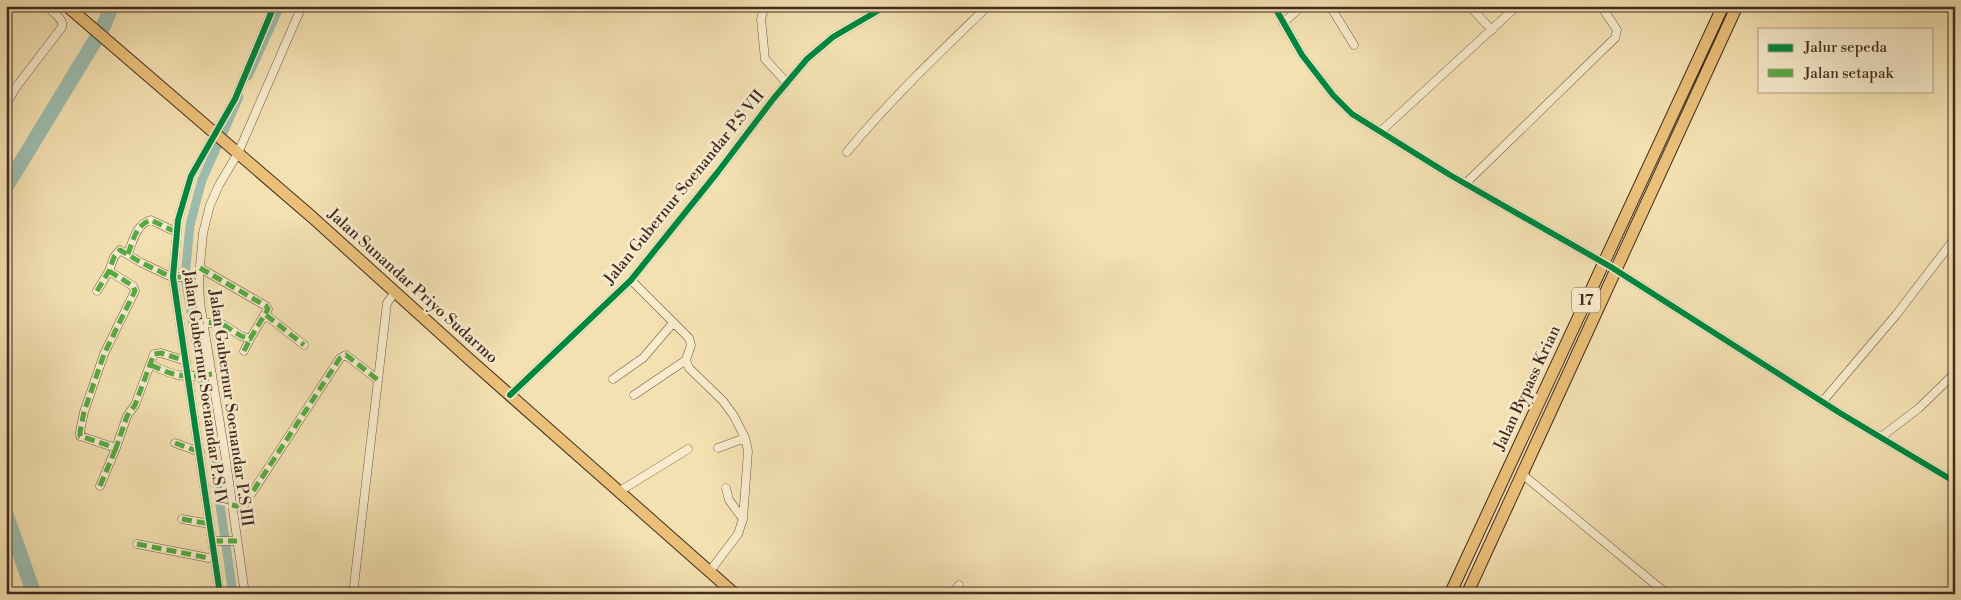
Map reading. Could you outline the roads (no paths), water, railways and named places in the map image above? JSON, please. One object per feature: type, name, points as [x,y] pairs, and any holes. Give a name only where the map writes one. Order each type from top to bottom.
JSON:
[{"type":"highway","name":"Jalan Bypass Krian","points":[[1450,594],[1723,6]]},
{"type":"highway","name":"Jalan Bypass Krian","points":[[1467,594],[1737,6]]},
{"type":"highway","name":"Jalan Sunandar Priyo Sudarmo","points":[[72,9],[735,594]]},
{"type":"street","points":[[6,104],[17,86],[62,27],[61,19],[46,6]]},
{"type":"street","name":"Jalan Gubernur Soenandar P.S IV","points":[[220,594],[214,559],[215,541],[210,524],[191,377],[186,361],[175,277],[176,232],[180,210],[192,176],[217,135],[235,99],[274,6]]},
{"type":"street","name":"Jalan Gubernur Soenandar P.S III","points":[[245,594],[234,541],[232,505],[210,374],[197,274],[203,233],[210,205],[302,6]]},
{"type":"street","points":[[768,6],[763,12],[761,19],[764,59],[786,82]]},
{"type":"street","name":"Jalan Gubernur Soenandar P.S VII","points":[[510,395],[631,280],[786,82],[807,59],[826,43],[886,6]]},
{"type":"street","points":[[847,152],[879,113],[911,79],[988,6]]},
{"type":"street","points":[[1274,6],[1302,55],[1333,95],[1352,114],[1466,183],[1604,262],[1881,437],[1953,478]]},
{"type":"street","points":[[1283,23],[1302,6]]},
{"type":"street","points":[[1330,6],[1354,45]]},
{"type":"street","points":[[1469,6],[1492,30]]},
{"type":"street","points":[[1380,132],[1517,6]]},
{"type":"street","points":[[1466,183],[1615,38],[1617,30],[1601,6]]},
{"type":"street","points":[[128,254],[138,229],[147,221],[151,220],[176,232]]},
{"type":"street","points":[[1823,400],[1896,315],[1955,238]]},
{"type":"street","points":[[97,292],[118,251],[122,250],[140,262],[175,277],[197,274],[266,306],[268,309],[244,351]]},
{"type":"street","points":[[109,271],[133,286],[135,291],[104,354],[80,436],[116,448]]},
{"type":"street","points":[[631,280],[691,341],[692,345],[686,360],[634,395]]},
{"type":"street","points":[[354,594],[387,303],[394,292]]},
{"type":"street","points":[[266,315],[304,345]]},
{"type":"street","points":[[203,322],[222,324],[240,336],[250,339]]},
{"type":"street","points":[[613,379],[643,358],[673,323]]},
{"type":"street","points":[[100,486],[156,353],[186,361]]},
{"type":"street","points":[[232,505],[244,506],[340,358],[346,355],[378,380]]},
{"type":"street","points":[[686,360],[690,368],[723,401],[734,416],[745,438],[748,451],[743,519],[738,534],[710,571]]},
{"type":"street","points":[[151,365],[175,374],[191,377],[210,374]]},
{"type":"street","points":[[1881,437],[1919,408],[1955,373]]},
{"type":"street","points":[[718,448],[745,438]]},
{"type":"street","points":[[175,443],[200,452]]},
{"type":"street","points":[[620,491],[688,448]]},
{"type":"street","points":[[1522,474],[1667,594]]},
{"type":"street","points":[[726,488],[729,500],[743,519]]},
{"type":"street","points":[[182,519],[210,524]]},
{"type":"street","points":[[215,541],[234,541]]},
{"type":"street","points":[[138,544],[214,559]]},
{"type":"street","points":[[952,594],[959,585]]},
{"type":"waterway","points":[[6,187],[102,29],[112,6]]},
{"type":"waterway","points":[[248,76],[280,6]]},
{"type":"waterway","points":[[233,594],[185,277],[190,225],[202,180],[239,97]]},
{"type":"waterway","points":[[6,514],[34,594]]}]
